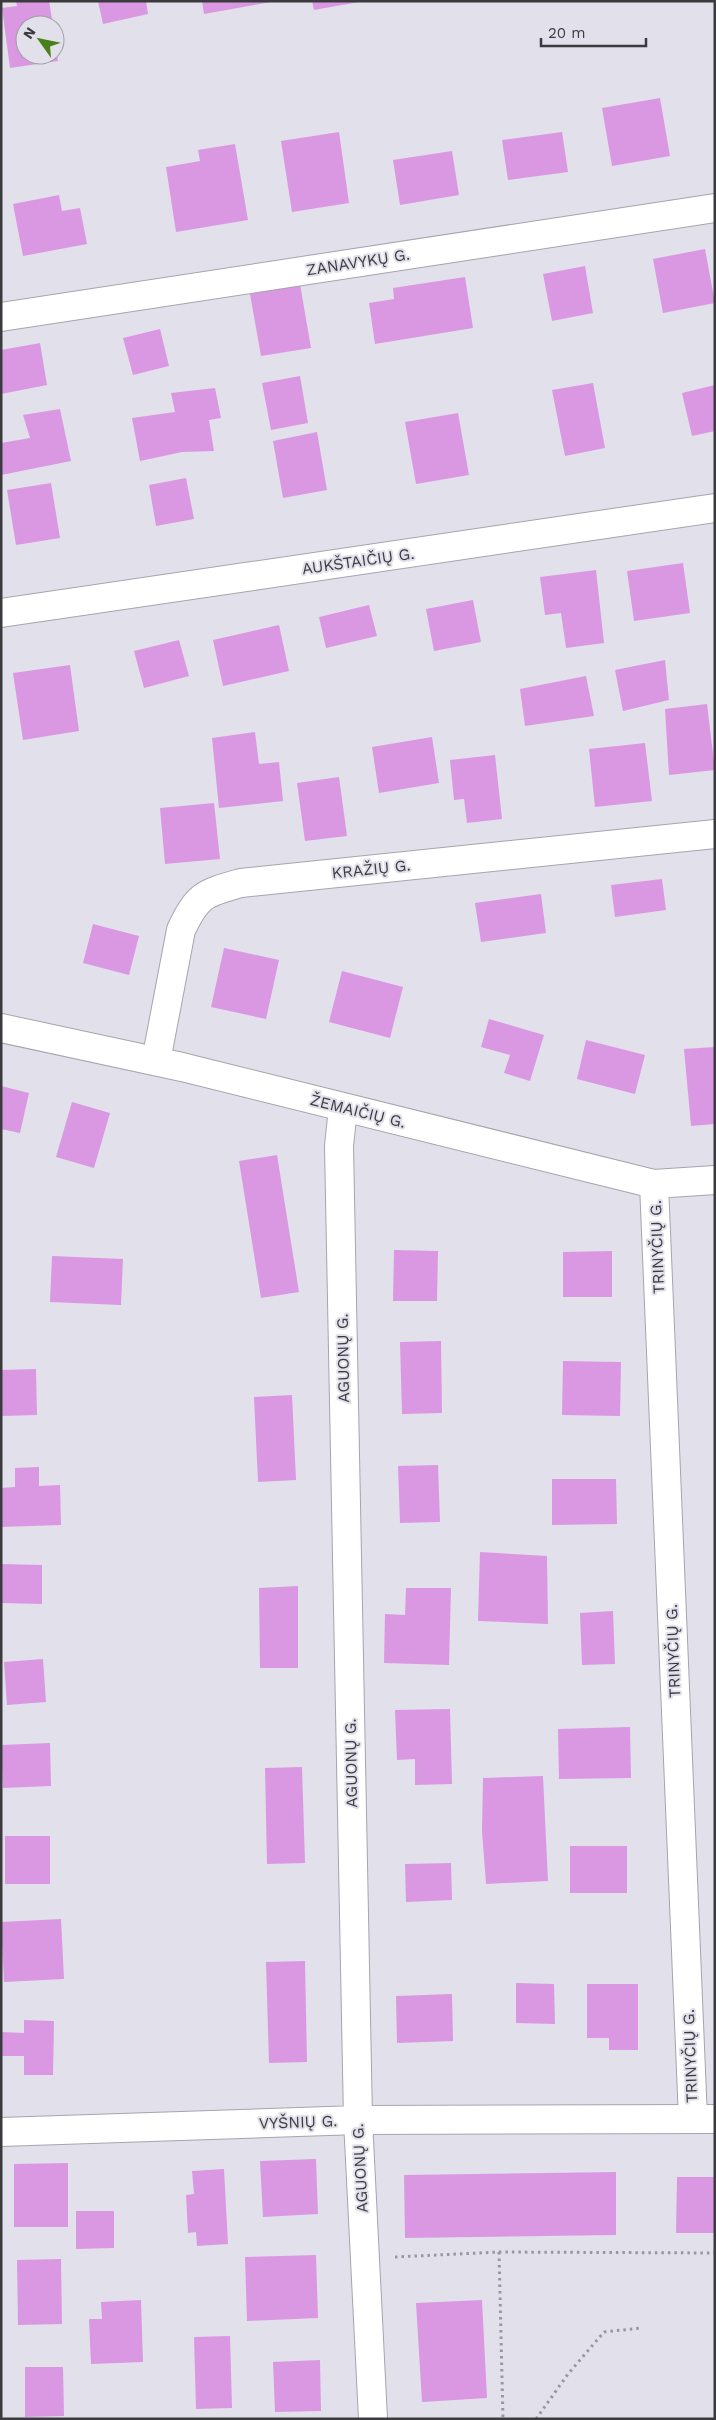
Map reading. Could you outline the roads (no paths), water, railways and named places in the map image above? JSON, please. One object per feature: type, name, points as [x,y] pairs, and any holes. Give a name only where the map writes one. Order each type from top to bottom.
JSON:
[{"type":"street","name":"ZANAVYKŲ G.","points":[[1,317],[715,208]]},
{"type":"street","name":"AUKŠTAIČIŲ G.","points":[[1,613],[715,508]]},
{"type":"street","name":"KRAŽIŲ G.","points":[[156,1061],[181,930],[190,911],[207,893],[241,883],[715,834]]},
{"type":"street","name":"ŽEMAIČIŲ G.","points":[[1,1028],[156,1061],[654,1184],[715,1180]]},
{"type":"street","name":"AGUONŲ G.","points":[[343,1108],[339,1156],[358,2120],[372,2419]]},
{"type":"street","name":"TRINYČIŲ G.","points":[[654,1184],[704,2119]]},
{"type":"street","name":"VYŠNIŲ G.","points":[[1,2132],[358,2120],[704,2119]]}]
